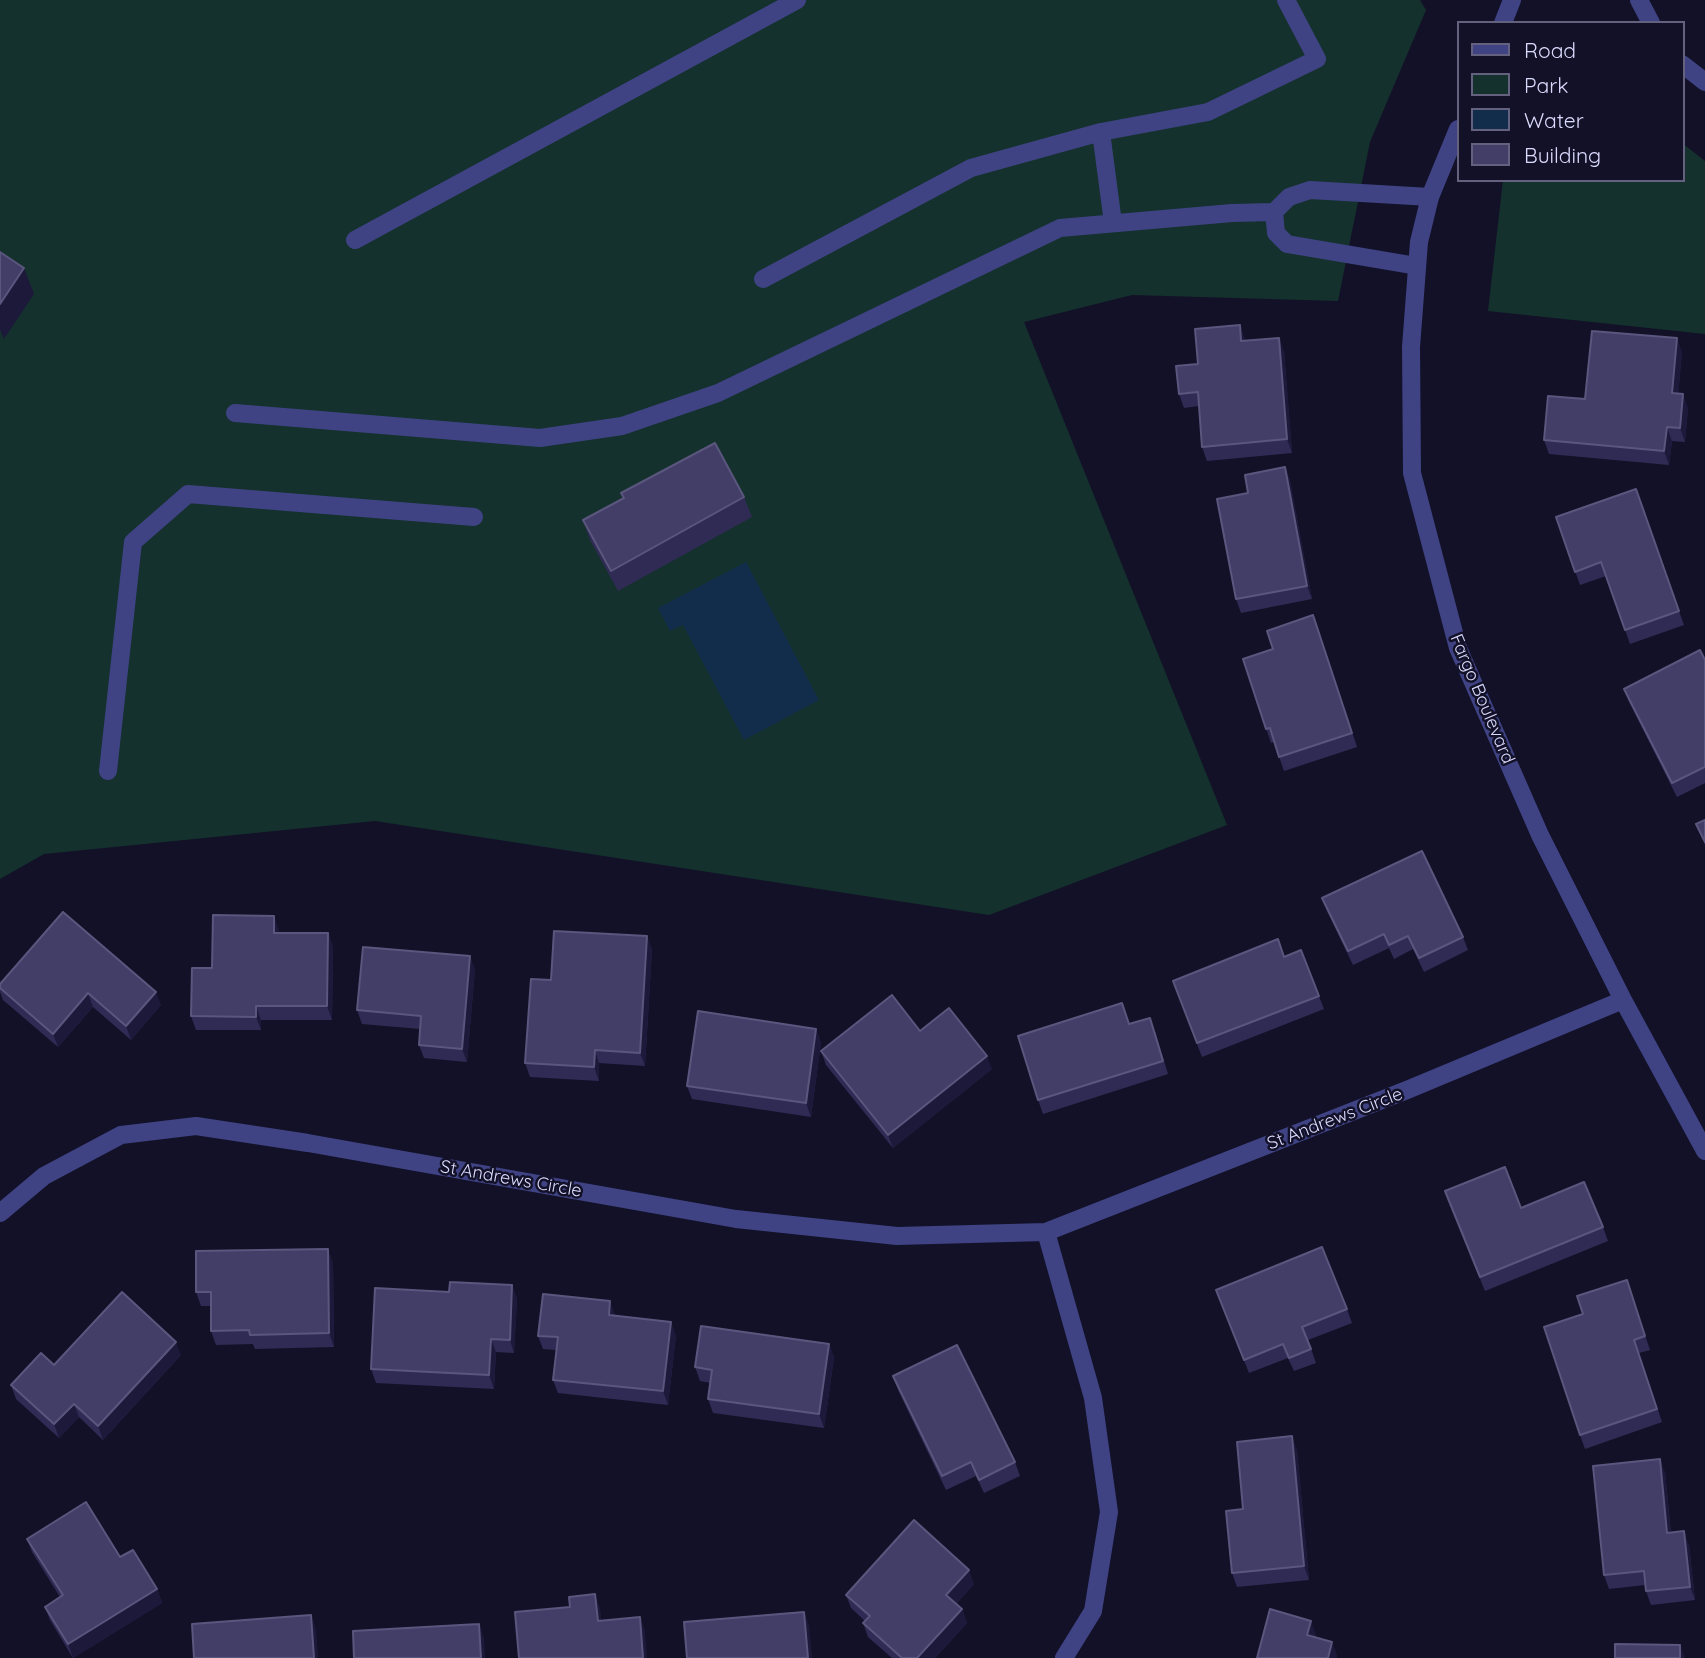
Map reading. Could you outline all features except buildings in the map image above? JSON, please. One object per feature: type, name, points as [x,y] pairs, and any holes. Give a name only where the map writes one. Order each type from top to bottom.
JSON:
[{"type":"street","points":[[355,240],[797,0]]},
{"type":"street","points":[[763,279],[971,168],[1101,132],[1208,112],[1317,60],[1286,0]]},
{"type":"street","points":[[1504,21],[1512,0]]},
{"type":"street","points":[[1639,0],[1650,21]]},
{"type":"street","points":[[1684,66],[1705,82]]},
{"type":"street","points":[[1101,132],[1113,223]]},
{"type":"street","name":"Fargo Boulevard","points":[[1456,134],[1430,197],[1419,242],[1411,347],[1412,472],[1458,648],[1540,835],[1623,1000],[1705,1151]]},
{"type":"street","points":[[234,413],[540,438],[622,426],[719,393],[1060,228],[1232,213],[1274,212],[1289,197],[1310,190],[1430,197]]},
{"type":"street","points":[[1274,212],[1276,233],[1287,244],[1417,266]]},
{"type":"street","points":[[108,771],[133,542],[188,494],[474,517]]},
{"type":"street","name":"St Andrews Circle","points":[[0,1213],[44,1176],[121,1135],[196,1126],[308,1143],[736,1219],[897,1236],[1046,1233],[1407,1090],[1623,1000]]},
{"type":"street","points":[[1046,1233],[1093,1398],[1109,1512],[1093,1611],[1064,1658]]},
{"type":"green space","points":[[0,0],[1420,0],[1426,10],[1370,142],[1338,301],[1132,295],[1024,322],[1227,825],[989,915],[375,821],[44,854],[0,879]]},
{"type":"green space","points":[[1684,145],[1705,161],[1705,334],[1488,311],[1503,182],[1684,182]]},
{"type":"water","points":[[746,562],[819,700],[744,740],[683,625],[670,631],[658,608]]}]
